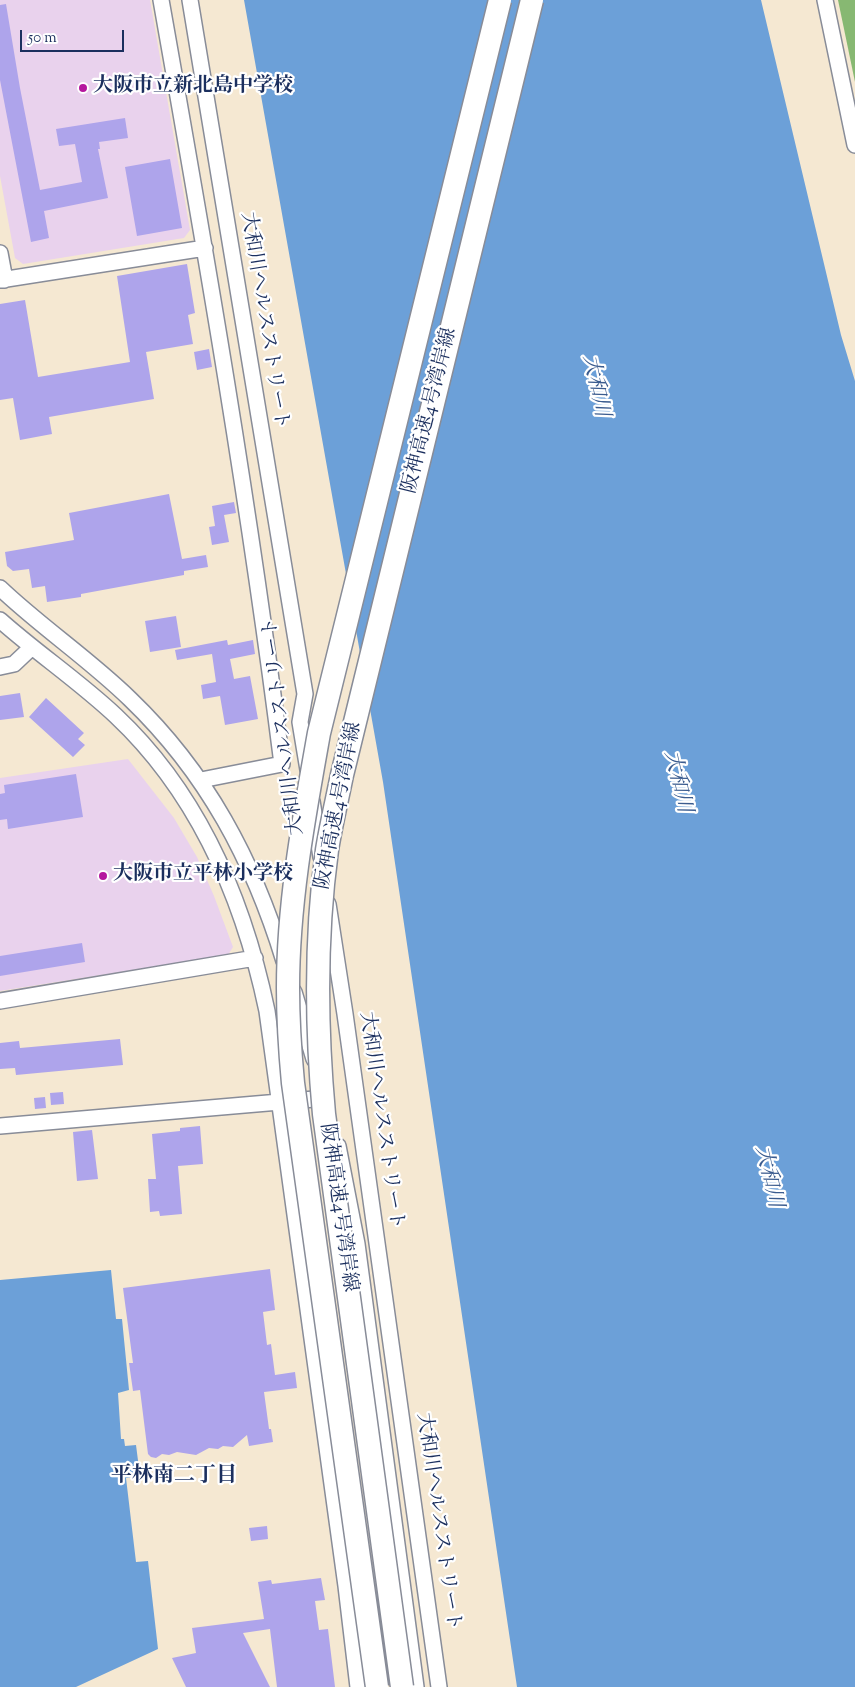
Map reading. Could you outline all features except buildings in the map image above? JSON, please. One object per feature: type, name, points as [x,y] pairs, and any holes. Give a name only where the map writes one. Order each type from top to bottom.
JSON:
[{"type":"highway","name":"阪神高速4号湾岸線","points":[[377,1687],[293,1083],[288,987],[290,944],[302,829],[319,733],[500,0]]},
{"type":"highway","name":"阪神高速4号湾岸線","points":[[402,1687],[324,1114],[318,1051],[317,1002],[321,910],[328,850],[342,775],[532,0]]},
{"type":"street","points":[[161,0],[205,248],[266,638],[282,764],[201,780]]},
{"type":"street","name":"大和川ヘルスストリート","points":[[190,0],[305,694],[300,722],[345,1014],[439,1687]]},
{"type":"street","points":[[825,0],[855,145]]},
{"type":"street","points":[[0,253],[2,280],[205,248]]},
{"type":"street","points":[[0,588],[129,698],[177,749],[201,780],[221,811],[256,883],[276,934],[326,1098],[338,1147],[357,1244],[416,1687]]},
{"type":"street","points":[[0,620],[117,717],[169,775],[191,807],[212,845],[230,884],[255,958],[267,1011],[280,1103],[345,1577],[358,1687]]},
{"type":"street","points":[[0,667],[14,664],[32,647]]},
{"type":"street","points":[[0,1001],[255,958]]},
{"type":"street","points":[[0,1126],[326,1098]]},
{"type":"shaded area","name":"大阪市立新北島中学校","points":[[0,0],[150,0],[190,230],[184,238],[23,264],[15,258],[0,176]]},
{"type":"shaded area","name":"大阪市立平林小学校","points":[[128,759],[174,818],[197,857],[233,947],[228,955],[0,991],[0,778]]},
{"type":"green space","points":[[838,0],[855,0],[855,82]]},
{"type":"water","name":"大和川","points":[[244,0],[761,0],[841,335],[855,381],[855,1687],[517,1687],[383,782]]},
{"type":"water","points":[[111,1270],[116,1319],[122,1319],[129,1390],[118,1393],[121,1439],[124,1439],[125,1446],[136,1445],[140,1476],[126,1478],[136,1562],[148,1561],[158,1649],[76,1687],[0,1687],[0,1280]]},
{"type":"place","name":"大阪市立新北島中学校","points":[[83,88]]},
{"type":"place","name":"大阪市立平林小学校","points":[[103,876]]},
{"type":"district","name":"平林南二丁目","points":[[174,1477]]}]
